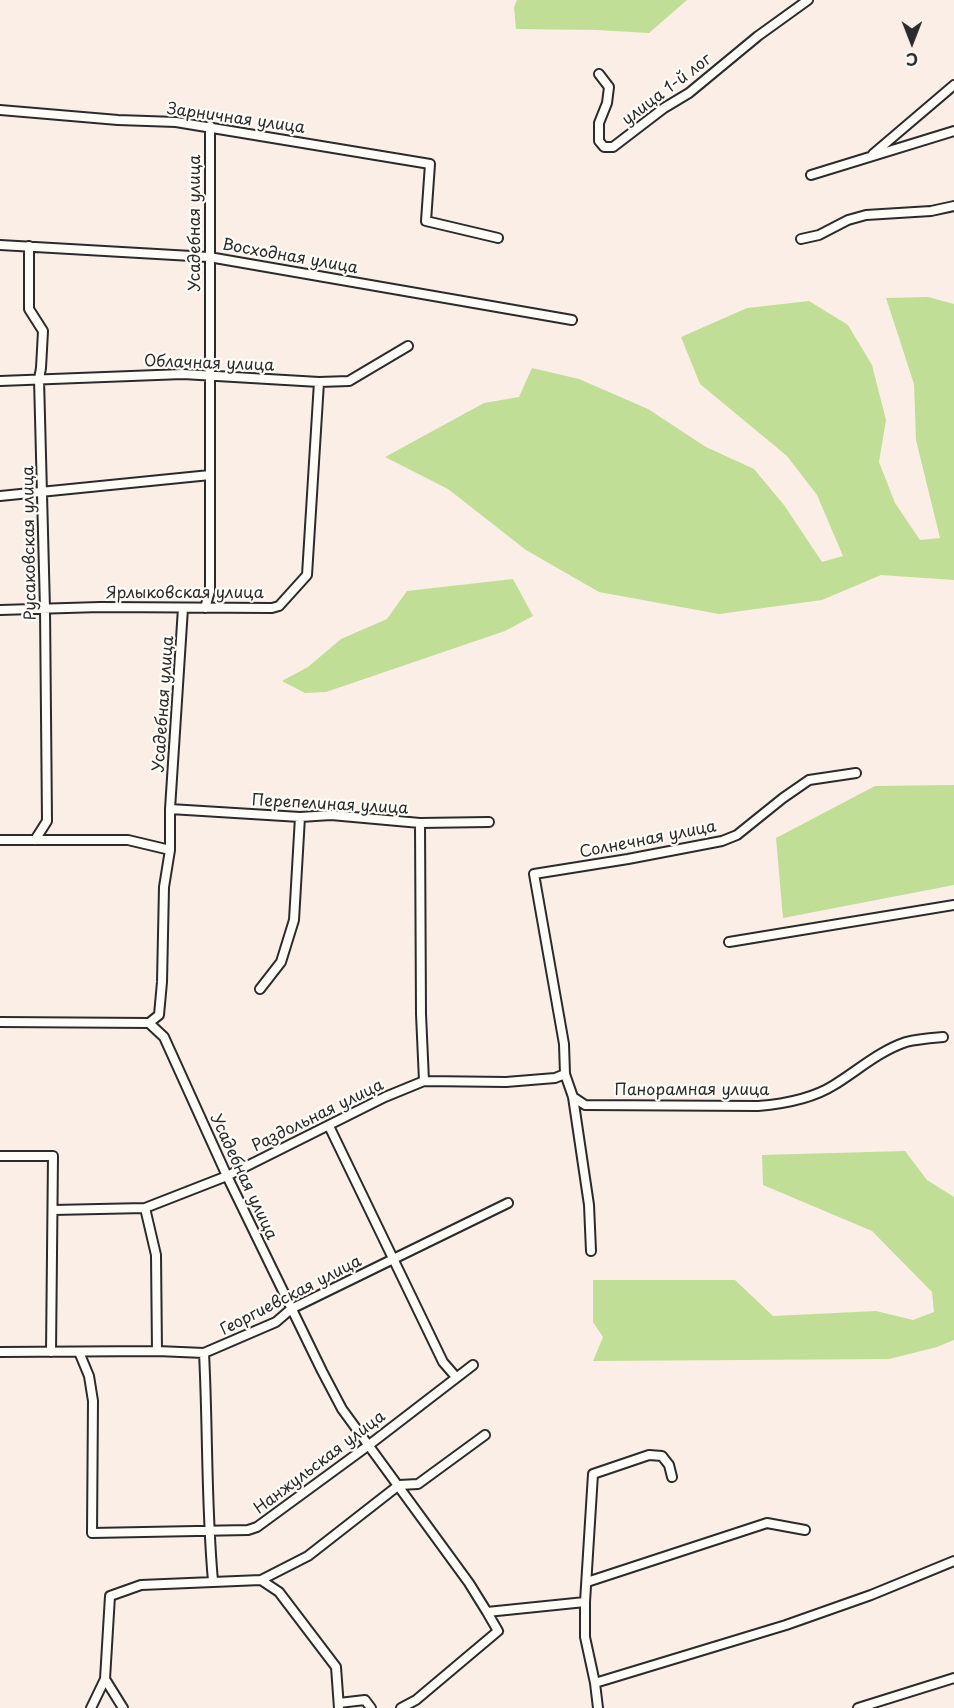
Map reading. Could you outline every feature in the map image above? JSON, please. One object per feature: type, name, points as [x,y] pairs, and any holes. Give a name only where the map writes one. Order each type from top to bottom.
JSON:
[{"type":"street","name":"улица 1-й лог","points":[[599,74],[609,87],[607,103],[599,123],[599,141],[604,147],[613,147],[664,108],[689,93],[766,30],[808,0]]},
{"type":"street","points":[[868,159],[954,85]]},
{"type":"street","name":"Зарничная улица","points":[[0,110],[210,126],[430,164],[426,221],[498,238]]},
{"type":"street","name":"Усадебная улица","points":[[205,608],[210,591],[208,376],[210,126]]},
{"type":"street","points":[[811,175],[954,131]]},
{"type":"street","points":[[801,239],[819,235],[848,220],[866,215],[931,211],[954,206]]},
{"type":"street","name":"Восходная улица","points":[[0,245],[209,257],[572,320]]},
{"type":"street","name":"Русаковская улица","points":[[28,246],[30,309],[44,331],[39,379],[45,609],[47,821],[35,840]]},
{"type":"street","name":"Облачная улица","points":[[0,381],[183,374],[319,382],[350,381],[408,346]]},
{"type":"street","name":"Ярлыковская улица","points":[[0,610],[279,606],[307,575],[319,382]]},
{"type":"street","points":[[0,496],[210,475]]},
{"type":"street","name":"Усадебная улица","points":[[183,608],[170,809],[170,850],[164,887],[162,982],[159,1015],[149,1023],[164,1037],[227,1176],[342,1409],[399,1485],[487,1612]]},
{"type":"street","name":"Солнечная улица","points":[[565,1074],[564,1044],[534,874],[722,841],[737,835],[809,780],[855,773]]},
{"type":"street","name":"Перепелиная улица","points":[[170,809],[300,817],[331,815],[420,823],[489,822]]},
{"type":"street","points":[[260,989],[281,962],[294,920],[300,817]]},
{"type":"street","points":[[420,823],[421,1014],[424,1081]]},
{"type":"street","points":[[0,840],[128,840],[170,850]]},
{"type":"street","points":[[729,942],[954,905]]},
{"type":"street","points":[[0,1022],[149,1023]]},
{"type":"street","name":"Панорамная улица","points":[[573,1097],[585,1105],[758,1106],[780,1104],[832,1087],[871,1060],[906,1042],[943,1036]]},
{"type":"street","points":[[565,1074],[573,1097],[589,1205],[591,1251]]},
{"type":"street","name":"Раздольная улица","points":[[52,1210],[145,1208],[227,1176],[385,1096],[424,1081],[506,1082],[555,1078],[565,1074]]},
{"type":"street","points":[[329,1126],[443,1362],[456,1377]]},
{"type":"street","points":[[0,1156],[53,1156],[51,1352]]},
{"type":"street","name":"Георгиевская улица","points":[[0,1352],[204,1353],[276,1322],[291,1309],[508,1203]]},
{"type":"street","points":[[145,1208],[156,1255],[157,1352]]},
{"type":"street","name":"Нанжульская улица","points":[[79,1352],[89,1376],[93,1401],[92,1533],[248,1530],[257,1527],[473,1365]]},
{"type":"street","points":[[204,1353],[208,1530],[213,1581]]},
{"type":"street","points":[[91,1708],[105,1679],[110,1596],[141,1586],[261,1580],[308,1556],[399,1485],[418,1484],[485,1435]]},
{"type":"street","points":[[598,1708],[596,1683],[585,1636],[592,1474],[649,1455],[662,1456],[669,1465],[672,1477]]},
{"type":"street","points":[[586,1582],[767,1523],[805,1530]]},
{"type":"street","points":[[596,1683],[797,1621],[871,1595],[954,1561]]},
{"type":"street","points":[[261,1580],[279,1592],[336,1667],[339,1705],[365,1700],[371,1708]]},
{"type":"street","points":[[401,1708],[416,1700],[498,1631],[487,1612],[585,1602]]},
{"type":"street","points":[[858,1708],[954,1678]]},
{"type":"street","points":[[105,1679],[123,1708]]},
{"type":"green space","points":[[517,0],[687,0],[649,33],[516,29],[514,7]]},
{"type":"green space","points":[[928,297],[954,304],[954,580],[881,575],[822,600],[719,614],[599,592],[526,550],[448,489],[385,457],[484,403],[519,397],[532,368],[579,379],[648,409],[706,447],[754,469],[784,505],[822,562],[843,556],[817,495],[787,456],[700,384],[681,337],[747,308],[809,301],[848,325],[872,365],[886,420],[879,462],[895,503],[920,540],[940,538],[916,440],[914,384],[886,298]]},
{"type":"green space","points":[[513,579],[533,616],[505,631],[326,692],[305,693],[282,681],[308,667],[341,639],[387,619],[407,591]]},
{"type":"green space","points":[[954,785],[954,885],[783,918],[776,838],[875,786]]},
{"type":"green space","points":[[905,1151],[927,1180],[954,1197],[954,1340],[937,1347],[889,1359],[593,1361],[603,1337],[593,1322],[593,1280],[735,1280],[773,1316],[876,1311],[913,1320],[934,1312],[932,1292],[872,1231],[763,1185],[762,1155]]}]
